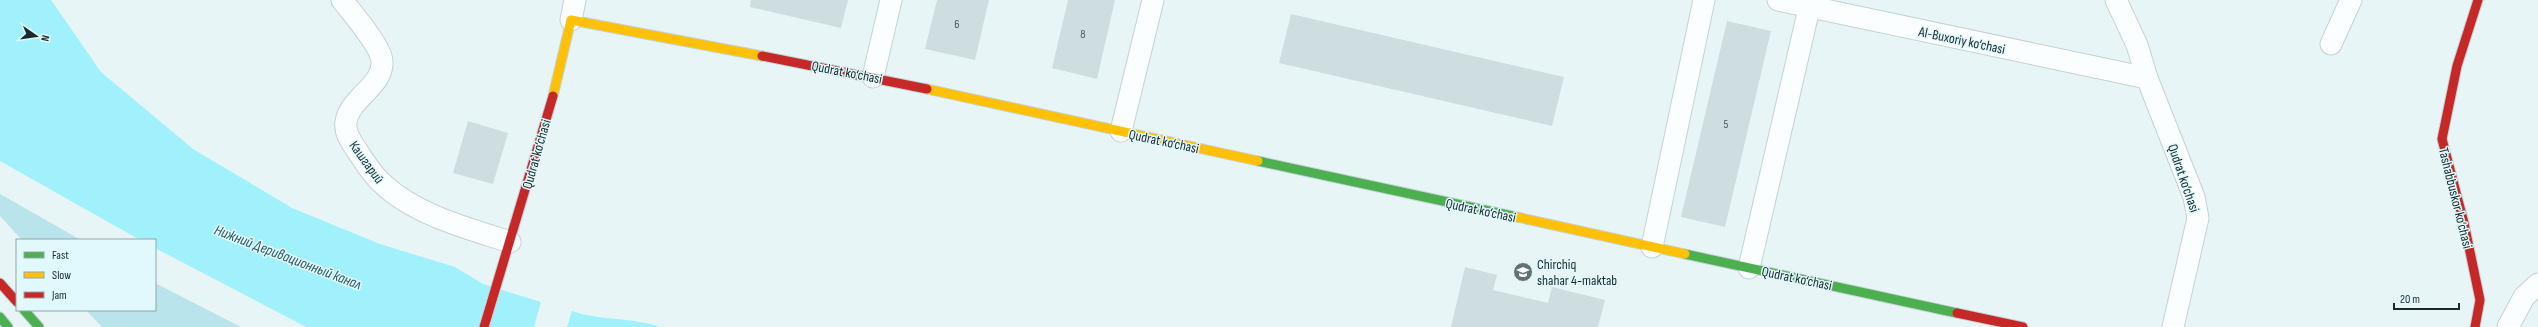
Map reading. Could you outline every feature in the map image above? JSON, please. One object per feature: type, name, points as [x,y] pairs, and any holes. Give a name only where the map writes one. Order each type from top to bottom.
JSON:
[{"type":"street","name":"Кашгарий","points":[[342,0],[378,50],[382,61],[376,78],[350,108],[346,122],[346,131],[374,175],[399,197],[446,221],[510,242]]},
{"type":"street","points":[[873,77],[891,0]]},
{"type":"street","points":[[1121,131],[1153,0]]},
{"type":"street","points":[[1652,247],[1704,0]]},
{"type":"street","name":"Al-Buxoriy ko‘chasi","points":[[1778,0],[1811,4],[2147,78]]},
{"type":"street","points":[[2116,0],[2137,45],[2147,78]]},
{"type":"street","points":[[2331,44],[2351,0]]},
{"type":"street","name":"Tashabbuskor ko‘chasi","points":[[2475,327],[2480,300],[2464,223],[2442,139],[2457,66],[2478,0]]},
{"type":"street","points":[[1749,268],[1811,4]]},
{"type":"street","name":"Qudrat ko‘chasi","points":[[484,327],[555,90],[573,10],[873,77],[2023,327]]},
{"type":"street","name":"Qudrat ko‘chasi","points":[[2147,78],[2194,197],[2198,218],[2173,327]]},
{"type":"street","points":[[0,283],[16,301]]},
{"type":"street","points":[[2508,327],[2524,297],[2538,284]]},
{"type":"street","points":[[25,311],[39,327]]},
{"type":"street","points":[[0,317],[8,327]]},
{"type":"shaded area","points":[[0,194],[79,239],[21,239],[0,216]]},
{"type":"shaded area","points":[[156,284],[241,327],[102,327],[87,311],[156,311]]},
{"type":"water","name":"Нижний Деривационный канал","points":[[0,0],[51,0],[101,72],[193,149],[292,208],[380,244],[455,267],[483,284],[541,302],[534,327],[306,327],[156,249],[156,239],[138,239],[0,161]]},
{"type":"water","points":[[572,311],[594,316],[639,322],[660,327],[567,327]]},
{"type":"building","points":[[751,0],[848,0],[841,28],[750,7]]},
{"type":"building","points":[[937,0],[989,0],[975,60],[925,49]]},
{"type":"building","points":[[1068,0],[1115,0],[1097,79],[1052,68]]},
{"type":"building","points":[[1291,14],[1564,77],[1552,126],[1279,63]]},
{"type":"building","points":[[1727,21],[1771,31],[1725,227],[1681,217]]},
{"type":"building","points":[[468,121],[508,133],[493,184],[453,173]]},
{"type":"building","points":[[1465,267],[1497,275],[1493,290],[1548,303],[1552,287],[1605,300],[1598,327],[1451,327]]},
{"type":"traffic: fast","points":[[1258,161],[1517,217]]},
{"type":"traffic: fast","points":[[1685,254],[1957,313]]},
{"type":"traffic: fast","points":[[25,311],[39,327]]},
{"type":"traffic: fast","points":[[0,317],[8,327]]},
{"type":"traffic: slow","points":[[553,96],[571,20],[762,56]]},
{"type":"traffic: slow","points":[[927,89],[1258,161]]},
{"type":"traffic: slow","points":[[1517,217],[1685,254]]},
{"type":"traffic: jam","points":[[2475,327],[2480,300],[2464,223],[2442,139],[2457,66],[2478,0]]},
{"type":"traffic: jam","points":[[762,56],[927,89]]},
{"type":"traffic: jam","points":[[484,327],[553,96]]},
{"type":"traffic: jam","points":[[0,283],[16,301]]},
{"type":"traffic: jam","points":[[1957,313],[2023,327]]},
{"type":"place","name":"Chirchiq shahar 4-maktab","points":[[1523,272]]}]
